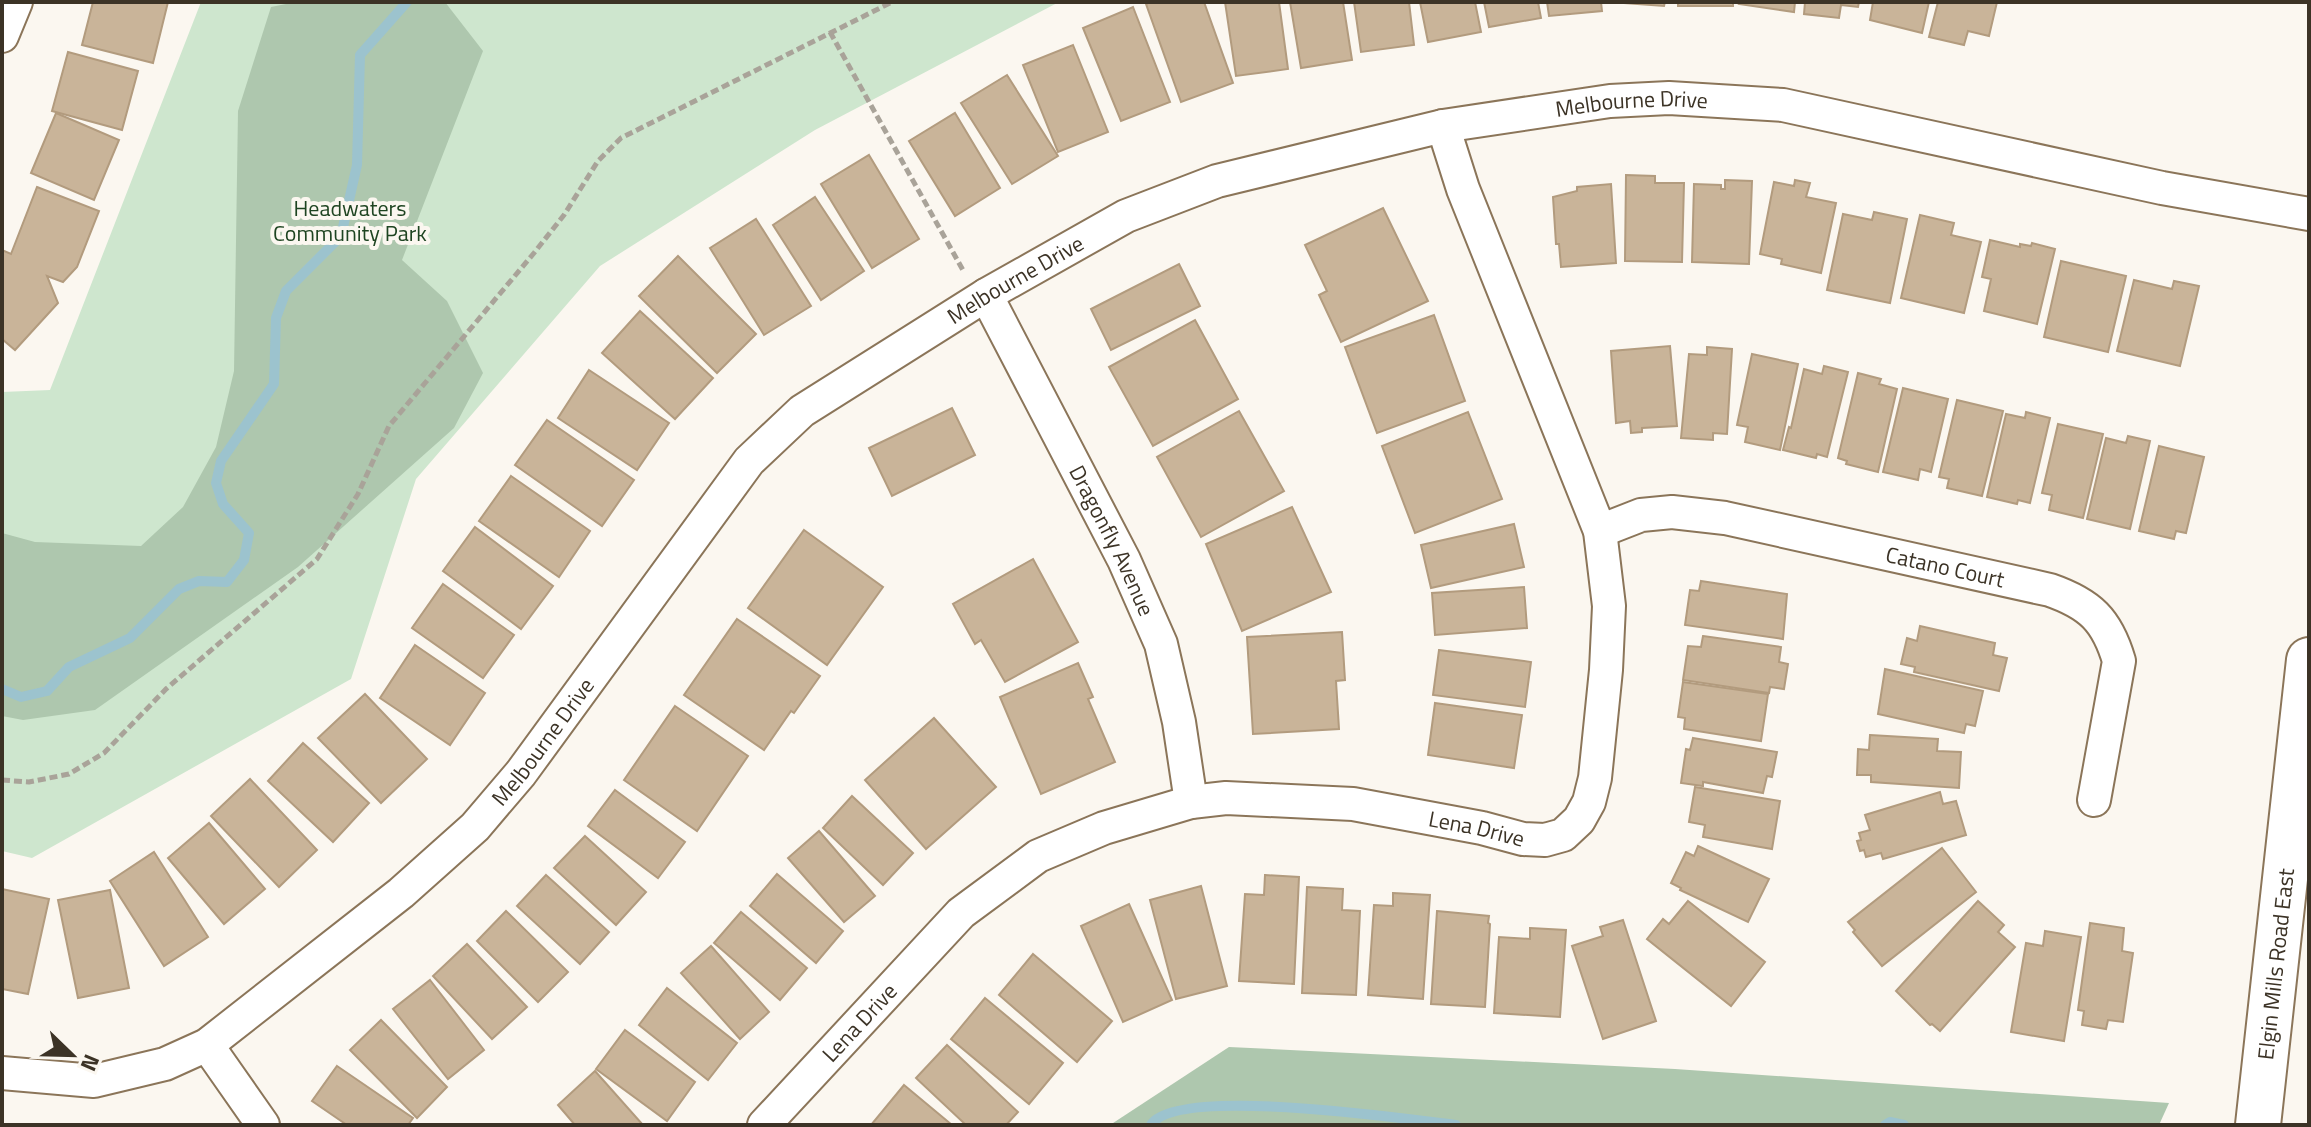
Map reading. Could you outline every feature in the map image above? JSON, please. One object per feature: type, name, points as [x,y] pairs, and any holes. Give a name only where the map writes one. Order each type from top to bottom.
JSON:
[{"type":"main road","name":"Elgin Mills Road East","points":[[2258,1125],[2309,660]]},
{"type":"street","points":[[2,36],[16,2]]},
{"type":"street","name":"Melbourne Drive","points":[[2,1073],[94,1081],[150,1068],[207,1045],[390,902],[475,827],[521,773],[749,461],[802,411],[977,287],[1126,216],[1204,186],[1443,126],[1625,100],[1669,98],[1783,105],[2162,188],[2309,214]]},
{"type":"street","name":"Lena Drive","points":[[764,1125],[961,913],[1038,856],[1093,832],[1191,802],[1226,798],[1353,804],[1482,828],[1523,839],[1545,840],[1563,835],[1579,820],[1589,802],[1595,778],[1606,670],[1609,606],[1600,531],[1463,189],[1443,126]]},
{"type":"street","name":"Dragonfly Avenue","points":[[977,287],[1124,560],[1161,644],[1179,722],[1191,802]]},
{"type":"street","name":"Catano Court","points":[[1600,531],[1641,515],[1672,512],[1725,518],[2050,590],[2071,598],[2102,622],[2113,641],[2119,661],[2094,800]]},
{"type":"street","points":[[207,1045],[263,1125]]},
{"type":"path","points":[[2,780],[29,782],[69,774],[104,753],[166,689],[317,559],[358,494],[389,426],[534,253],[564,215],[598,161],[621,138],[892,2]]},
{"type":"path","points":[[830,32],[977,287]]},
{"type":"green space","name":"Headwaters Community Park","points":[[201,2],[1059,2],[815,130],[600,266],[416,479],[351,679],[32,858],[2,851],[2,392],[50,390]]},
{"type":"green space","points":[[296,2],[445,2],[483,51],[402,260],[447,301],[483,373],[454,428],[298,567],[95,710],[23,720],[2,716],[2,533],[35,542],[141,546],[183,507],[216,447],[234,371],[238,111],[271,7]]},
{"type":"green space","points":[[1229,1047],[1675,1069],[2169,1103],[2159,1125],[1110,1125]]},
{"type":"building","points":[[93,2],[168,2],[153,63],[82,45]]},
{"type":"building","points":[[1204,2],[1233,83],[1181,102],[1146,4]]},
{"type":"building","points":[[1225,2],[1279,2],[1288,69],[1236,76]]},
{"type":"building","points":[[1290,2],[1343,2],[1352,60],[1301,68]]},
{"type":"building","points":[[1354,2],[1409,2],[1414,45],[1361,52]]},
{"type":"building","points":[[1420,2],[1475,2],[1481,32],[1428,42]]},
{"type":"building","points":[[1484,2],[1538,2],[1541,18],[1489,27]]},
{"type":"building","points":[[1547,2],[1601,2],[1602,11],[1549,16]]},
{"type":"building","points":[[1610,2],[1665,2],[1664,6]]},
{"type":"building","points":[[1678,2],[1733,2],[1733,6],[1678,6]]},
{"type":"building","points":[[1740,2],[1795,2],[1794,12]]},
{"type":"building","points":[[1805,2],[1859,2],[1858,7],[1841,5],[1839,18],[1804,14]]},
{"type":"building","points":[[1873,2],[1929,2],[1922,33],[1870,20]]},
{"type":"building","points":[[1938,2],[1997,2],[1989,36],[1968,31],[1964,45],[1929,37]]},
{"type":"building","points":[[1133,7],[1170,102],[1121,121],[1083,28]]},
{"type":"building","points":[[1073,45],[1108,132],[1058,152],[1023,65]]},
{"type":"building","points":[[68,52],[138,71],[122,130],[52,111]]},
{"type":"building","points":[[1007,75],[1058,156],[1012,184],[961,103]]},
{"type":"building","points":[[56,113],[119,140],[94,200],[31,173]]},
{"type":"building","points":[[955,113],[1000,188],[955,216],[909,141]]},
{"type":"building","points":[[869,155],[919,239],[872,268],[821,184]]},
{"type":"building","points":[[1626,175],[1655,176],[1655,183],[1684,183],[1682,262],[1625,261]]},
{"type":"building","points":[[1725,180],[1752,181],[1749,264],[1692,262],[1694,184],[1721,185],[1721,189],[1725,189]]},
{"type":"building","points":[[1795,180],[1810,183],[1806,197],[1836,203],[1821,273],[1781,264],[1782,259],[1760,254],[1774,182],[1794,186]]},
{"type":"building","points":[[1611,184],[1616,263],[1561,267],[1553,197],[1577,191],[1577,187]]},
{"type":"building","points":[[37,187],[99,211],[77,267],[63,282],[47,276],[58,303],[15,350],[2,339],[2,250],[11,254]]},
{"type":"building","points":[[815,197],[864,271],[821,300],[773,225]]},
{"type":"building","points":[[1383,208],[1428,301],[1341,342],[1319,295],[1327,291],[1305,245]]},
{"type":"building","points":[[1874,212],[1907,219],[1890,303],[1827,290],[1843,214],[1872,220]]},
{"type":"building","points":[[1920,215],[1954,223],[1951,235],[1981,242],[1964,313],[1901,298]]},
{"type":"building","points":[[756,219],[811,306],[764,335],[710,248]]},
{"type":"building","points":[[1990,240],[2020,247],[2020,244],[2031,246],[2032,243],[2055,249],[2037,324],[1984,311],[1991,279],[1982,277]]},
{"type":"building","points":[[678,256],[756,334],[717,373],[639,296]]},
{"type":"building","points":[[2061,261],[2126,276],[2108,352],[2044,337]]},
{"type":"building","points":[[1179,264],[1200,306],[1111,350],[1091,309]]},
{"type":"building","points":[[2134,280],[2172,289],[2174,281],[2199,286],[2180,366],[2117,351]]},
{"type":"building","points":[[640,311],[713,378],[675,419],[602,353]]},
{"type":"building","points":[[1434,315],[1465,401],[1377,433],[1345,347]]},
{"type":"building","points":[[1195,320],[1238,399],[1153,446],[1109,367]]},
{"type":"building","points":[[1670,346],[1677,426],[1642,428],[1642,432],[1631,433],[1630,421],[1616,423],[1611,351]]},
{"type":"building","points":[[1707,347],[1732,349],[1727,434],[1713,433],[1713,440],[1681,438],[1689,354],[1707,355]]},
{"type":"building","points":[[1752,354],[1798,364],[1780,450],[1745,442],[1748,427],[1737,425]]},
{"type":"building","points":[[1824,366],[1848,372],[1827,457],[1817,454],[1816,458],[1783,450],[1804,369],[1822,374]]},
{"type":"building","points":[[589,370],[669,423],[637,470],[558,418]]},
{"type":"building","points":[[1858,373],[1881,379],[1879,384],[1897,389],[1878,472],[1846,464],[1847,461],[1838,458]]},
{"type":"building","points":[[1903,388],[1948,399],[1931,472],[1920,469],[1918,480],[1883,472]]},
{"type":"building","points":[[1957,400],[2003,411],[1982,496],[1947,488],[1949,479],[1939,477]]},
{"type":"building","points":[[952,408],[975,455],[892,496],[869,448]]},
{"type":"building","points":[[1239,411],[1284,491],[1201,537],[1157,457]]},
{"type":"building","points":[[1468,412],[1502,499],[1415,533],[1382,446]]},
{"type":"building","points":[[2026,412],[2050,418],[2030,503],[2018,500],[2017,504],[1987,497],[2006,414],[2025,418]]},
{"type":"building","points":[[547,420],[634,480],[602,526],[515,465]]},
{"type":"building","points":[[2058,424],[2103,434],[2083,518],[2049,510],[2052,495],[2042,493]]},
{"type":"building","points":[[2128,436],[2150,441],[2130,529],[2087,519],[2106,438],[2126,443]]},
{"type":"building","points":[[2159,446],[2204,457],[2186,533],[2176,531],[2174,539],[2139,531]]},
{"type":"building","points":[[511,476],[590,531],[559,577],[479,521]]},
{"type":"building","points":[[1292,507],[1331,592],[1242,631],[1206,544]]},
{"type":"building","points":[[1514,524],[1524,567],[1431,588],[1421,545]]},
{"type":"building","points":[[475,527],[553,586],[521,629],[443,571]]},
{"type":"building","points":[[804,530],[883,587],[827,665],[748,608]]},
{"type":"building","points":[[1033,559],[1078,642],[1005,682],[981,640],[975,644],[953,604]]},
{"type":"building","points":[[1701,581],[1787,594],[1783,639],[1685,625],[1690,590],[1699,591]]},
{"type":"building","points":[[443,584],[514,635],[483,678],[412,628]]},
{"type":"building","points":[[1524,587],[1527,628],[1435,635],[1432,593]]},
{"type":"building","points":[[737,619],[820,676],[764,750],[684,695]]},
{"type":"building","points":[[1920,626],[1995,643],[1993,655],[2007,658],[1999,691],[1914,672],[1915,667],[1901,664],[1907,638],[1917,641]]},
{"type":"building","points":[[1342,632],[1345,680],[1336,681],[1339,729],[1253,734],[1247,637]]},
{"type":"building","points":[[1703,636],[1781,647],[1779,662],[1788,664],[1784,689],[1770,687],[1769,693],[1683,680],[1688,646],[1701,647]]},
{"type":"building","points":[[415,645],[485,693],[450,745],[380,698]]},
{"type":"building","points":[[1439,650],[1531,662],[1525,707],[1433,695]]},
{"type":"building","points":[[1078,663],[1093,697],[1088,699],[1115,762],[1041,794],[1000,697]]},
{"type":"building","points":[[1885,669],[1983,691],[1975,726],[1966,724],[1964,733],[1878,714]]},
{"type":"building","points":[[1683,682],[1768,694],[1761,741],[1684,729],[1685,718],[1678,717]]},
{"type":"building","points":[[365,694],[427,759],[381,803],[318,738]]},
{"type":"building","points":[[1435,703],[1522,715],[1514,768],[1428,755]]},
{"type":"building","points":[[675,706],[748,756],[697,831],[624,780]]},
{"type":"building","points":[[934,718],[996,787],[926,849],[865,780]]},
{"type":"building","points":[[1870,735],[1938,739],[1937,751],[1961,752],[1959,788],[1871,782],[1871,775],[1857,775],[1858,749],[1869,750]]},
{"type":"building","points":[[1693,738],[1777,752],[1772,777],[1767,776],[1763,793],[1703,782],[1703,786],[1681,783],[1686,749],[1690,750]]},
{"type":"building","points":[[303,743],[369,803],[333,842],[268,781]]},
{"type":"building","points":[[250,779],[317,850],[279,887],[211,816]]},
{"type":"building","points":[[1695,787],[1780,801],[1772,849],[1703,837],[1705,825],[1689,822]]},
{"type":"building","points":[[615,790],[685,842],[658,878],[588,826]]},
{"type":"building","points":[[1940,792],[1943,804],[1956,801],[1966,835],[1883,859],[1881,853],[1866,857],[1864,850],[1860,851],[1857,841],[1861,840],[1859,833],[1870,830],[1865,815]]},
{"type":"building","points":[[852,796],[913,853],[883,885],[823,828]]},
{"type":"building","points":[[209,823],[265,889],[224,924],[168,858]]},
{"type":"building","points":[[819,831],[875,896],[844,922],[788,858]]},
{"type":"building","points":[[585,836],[646,892],[616,925],[554,868]]},
{"type":"building","points":[[1698,846],[1769,879],[1748,922],[1671,883],[1686,852],[1694,856]]},
{"type":"building","points":[[1942,848],[1976,892],[1882,966],[1848,922]]},
{"type":"building","points":[[154,852],[208,937],[164,966],[110,881]]},
{"type":"building","points":[[777,874],[843,931],[816,963],[750,906]]},
{"type":"building","points":[[546,875],[609,932],[580,964],[517,906]]},
{"type":"building","points":[[1265,875],[1299,877],[1294,984],[1239,981],[1245,894],[1264,895]]},
{"type":"building","points":[[1201,886],[1227,986],[1176,999],[1150,900]]},
{"type":"building","points":[[1307,887],[1343,889],[1342,910],[1360,911],[1356,995],[1302,993]]},
{"type":"building","points":[[2,889],[49,899],[28,994],[2,989]]},
{"type":"building","points":[[110,890],[129,988],[78,998],[58,900]]},
{"type":"building","points":[[1393,893],[1430,895],[1423,999],[1368,995],[1374,905],[1393,906]]},
{"type":"building","points":[[1688,901],[1765,962],[1731,1006],[1647,939],[1663,919],[1669,924]]},
{"type":"building","points":[[1978,901],[2004,925],[1998,932],[2015,947],[1940,1031],[1896,991]]},
{"type":"building","points":[[1129,904],[1172,1000],[1123,1022],[1081,926]]},
{"type":"building","points":[[506,911],[568,972],[538,1002],[477,941]]},
{"type":"building","points":[[1437,911],[1489,916],[1485,1007],[1431,1004]]},
{"type":"building","points":[[741,912],[807,968],[780,1000],[714,943]]},
{"type":"building","points":[[1623,920],[1656,1021],[1603,1039],[1572,946],[1603,936],[1600,927]]},
{"type":"building","points":[[2090,923],[2124,928],[2122,951],[2133,953],[2123,1022],[2108,1020],[2106,1029],[2082,1025],[2084,1011],[2078,1010]]},
{"type":"building","points":[[1530,928],[1566,930],[1560,1017],[1494,1013],[1499,937],[1530,939]]},
{"type":"building","points":[[2045,931],[2081,937],[2064,1041],[2011,1032],[2026,943],[2043,946]]},
{"type":"building","points":[[467,944],[527,1007],[492,1039],[433,976]]},
{"type":"building","points":[[711,946],[769,1012],[740,1039],[681,973]]},
{"type":"building","points":[[1033,954],[1112,1021],[1077,1062],[999,995]]},
{"type":"building","points":[[430,980],[484,1050],[448,1079],[393,1009]]},
{"type":"building","points":[[667,988],[737,1043],[708,1080],[639,1025]]},
{"type":"building","points":[[985,998],[1063,1063],[1029,1104],[951,1039]]},
{"type":"building","points":[[381,1020],[447,1087],[417,1118],[350,1050]]},
{"type":"building","points":[[625,1030],[695,1082],[667,1121],[596,1069]]},
{"type":"building","points":[[947,1045],[1018,1112],[1006,1125],[966,1125],[916,1078]]},
{"type":"building","points":[[337,1066],[413,1118],[408,1125],[347,1125],[312,1101]]},
{"type":"building","points":[[595,1071],[643,1125],[575,1125],[558,1105]]},
{"type":"building","points":[[904,1085],[952,1125],[871,1125]]},
{"type":"waterway","points":[[2,689],[21,697],[47,691],[69,667],[130,638],[179,589],[199,581],[227,582],[244,560],[249,533],[223,504],[216,483],[221,461],[274,384],[276,318],[286,291],[341,236],[357,165],[360,55],[407,2]]},
{"type":"waterway","points":[[1151,1125],[1169,1113],[1202,1107],[1245,1106],[1345,1112],[1456,1125]]},
{"type":"waterway","points":[[1885,1125],[1890,1122],[1904,1125]]}]
